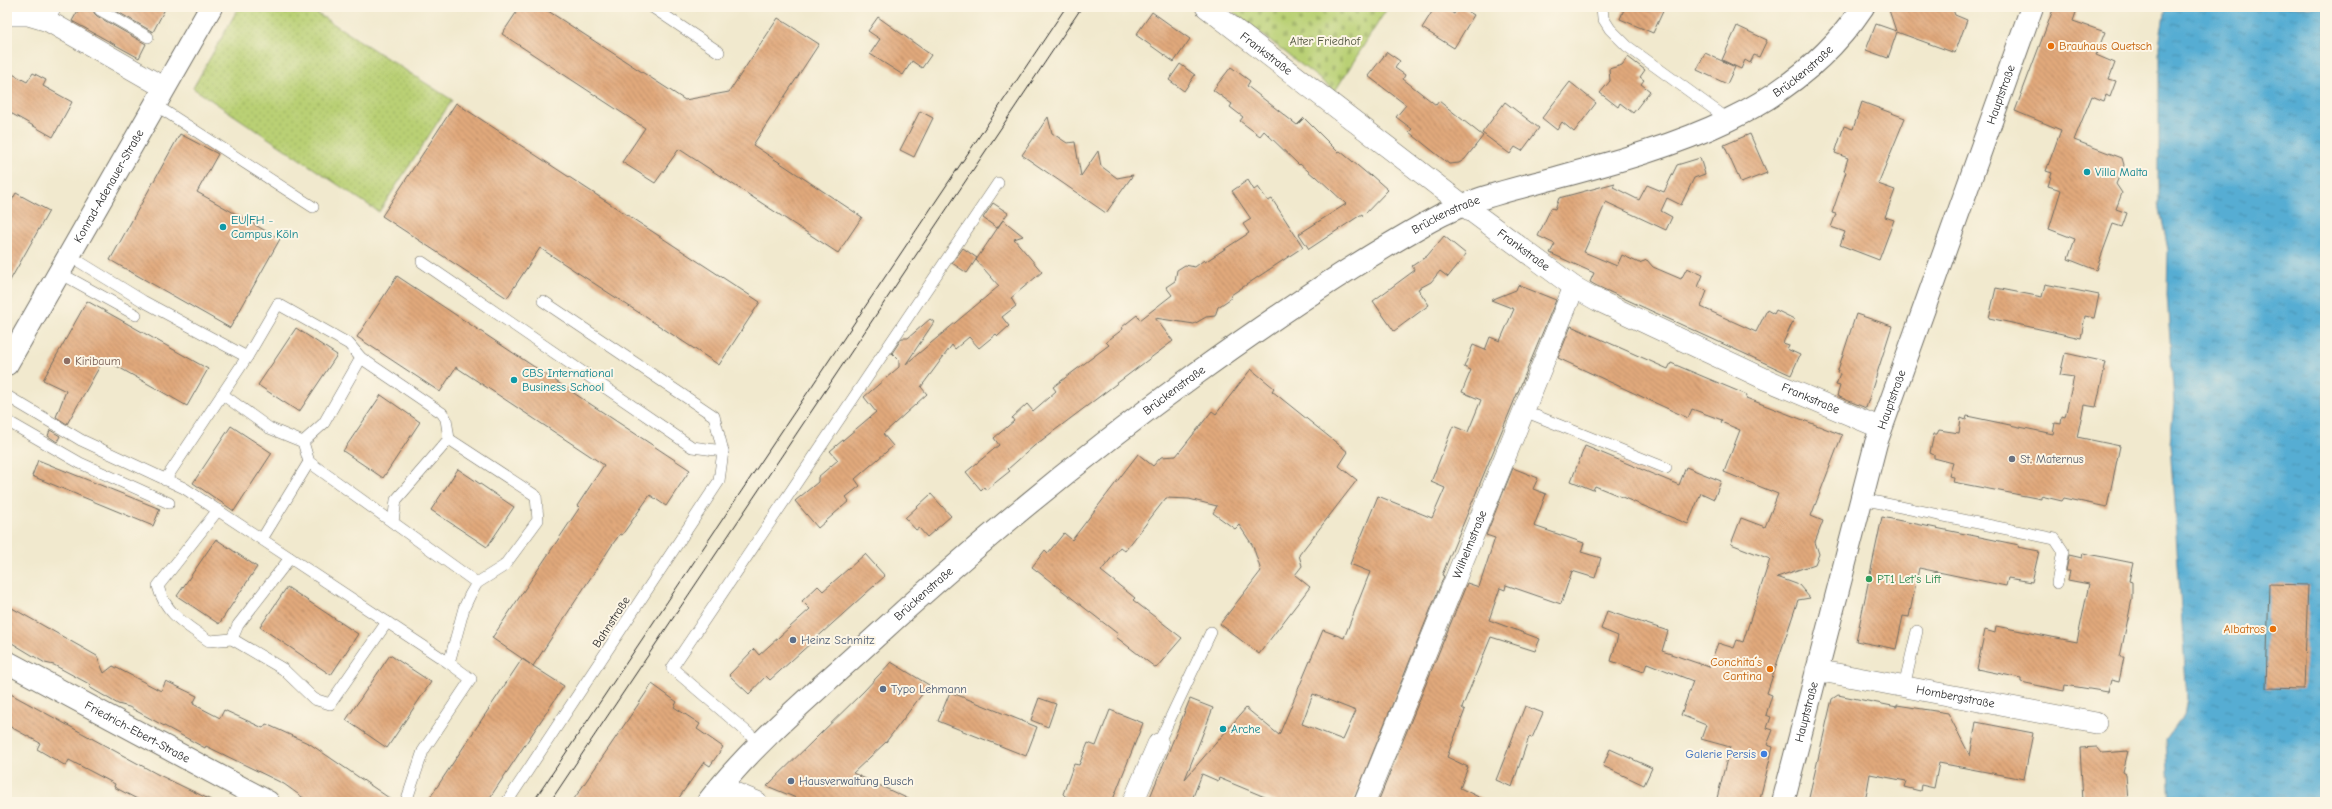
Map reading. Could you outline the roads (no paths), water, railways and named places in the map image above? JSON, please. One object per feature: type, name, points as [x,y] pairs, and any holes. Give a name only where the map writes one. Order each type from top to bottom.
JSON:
[{"type":"main road","name":"Konrad-Adenauer-Straße","points":[[7,364],[65,265],[210,7]]},
{"type":"main road","name":"Brückenstraße","points":[[714,795],[761,744],[932,584],[1053,481],[1282,311],[1432,219],[1463,205],[1602,165],[1682,140],[1730,121],[1773,96],[1812,66],[1851,25],[1863,7]]},
{"type":"main road","points":[[2022,7],[2024,31]]},
{"type":"main road","name":"Hauptstraße","points":[[1783,802],[1816,670],[1881,428],[2032,7]]},
{"type":"main road","name":"Friedrich-Ebert-Straße","points":[[7,662],[268,802]]},
{"type":"street","name":"Frankstraße","points":[[1206,7],[1463,205],[1574,287],[1597,300],[1765,379],[1881,428]]},
{"type":"street","points":[[7,15],[52,14],[159,96]]},
{"type":"street","name":"Wilhelmstraße","points":[[1365,802],[1574,287]]},
{"type":"street","name":"Hombergstraße","points":[[1816,670],[2096,724]]},
{"type":"street","points":[[1133,802],[1158,744]]},
{"type":"street","points":[[714,795],[757,802]]},
{"type":"lane","points":[[102,7],[100,10],[148,37]]},
{"type":"lane","points":[[652,7],[718,52]]},
{"type":"lane","points":[[1602,7],[1603,18],[1610,29],[1627,46],[1730,121]]},
{"type":"lane","points":[[159,96],[313,207]]},
{"type":"lane","points":[[761,744],[672,668],[998,183]]},
{"type":"lane","points":[[422,262],[692,447],[723,451],[714,416],[543,301]]},
{"type":"lane","points":[[65,265],[136,315]]},
{"type":"lane","points":[[65,265],[143,301],[247,357]]},
{"type":"lane","points":[[165,480],[202,422],[247,357],[278,304],[349,344],[361,358],[442,413],[446,419],[449,439],[536,496],[539,508],[538,520],[504,566],[477,583],[464,608],[449,662]]},
{"type":"lane","points":[[303,442],[324,423],[361,358]]},
{"type":"lane","points":[[222,394],[269,428],[303,442]]},
{"type":"lane","points":[[7,396],[81,440],[184,488],[449,662],[472,679],[423,750],[406,802]]},
{"type":"lane","points":[[1524,411],[1666,468]]},
{"type":"lane","points":[[7,421],[80,463],[169,503]]},
{"type":"lane","points":[[393,522],[396,500],[449,439]]},
{"type":"lane","points":[[303,442],[309,462],[477,583]]},
{"type":"lane","name":"Bahnstraße","points":[[508,802],[719,481],[723,451]]},
{"type":"lane","points":[[262,539],[309,462]]},
{"type":"lane","points":[[1862,499],[2055,539],[2063,551],[2056,583]]},
{"type":"lane","points":[[218,510],[158,586],[161,598],[173,616],[210,641],[232,639],[283,669],[314,699],[330,704],[387,622]]},
{"type":"lane","points":[[232,639],[238,626],[290,558]]},
{"type":"lane","points":[[1904,687],[1916,631]]},
{"type":"lane","points":[[1158,744],[1211,632]]},
{"type":"water","points":[[2165,7],[2325,7],[2325,802],[2170,802],[2166,740],[2184,715],[2187,699],[2170,444],[2174,403],[2167,294],[2168,250],[2159,204],[2159,46]]},
{"type":"tram line","points":[[533,802],[1066,7]]},
{"type":"tram line","points":[[550,802],[1082,7]]},
{"type":"place","name":"Brauhaus Quetsch","points":[[2051,46]]},
{"type":"place","name":"Villa Malta","points":[[2087,172]]},
{"type":"place","name":"EU|FH - Campus Köln","points":[[223,227]]},
{"type":"place","name":"Kiribaum","points":[[67,361]]},
{"type":"place","name":"CBS International Business School","points":[[514,380]]},
{"type":"place","name":"St. Maternus","points":[[2012,459]]},
{"type":"place","name":"PT1 Let's Lift","points":[[1869,579]]},
{"type":"place","name":"Albatros","points":[[2273,629]]},
{"type":"place","name":"Heinz Schmitz","points":[[793,640]]},
{"type":"place","name":"Conchita´s Cantina","points":[[1770,669]]},
{"type":"place","name":"Typo Lehmann","points":[[883,689]]},
{"type":"place","name":"Arche","points":[[1223,729]]},
{"type":"place","name":"Galerie Persis","points":[[1764,754]]},
{"type":"place","name":"Hausverwaltung Busch","points":[[791,781]]},
{"type":"park label","name":"Alter Friedhof","points":[[1325,41]]}]
